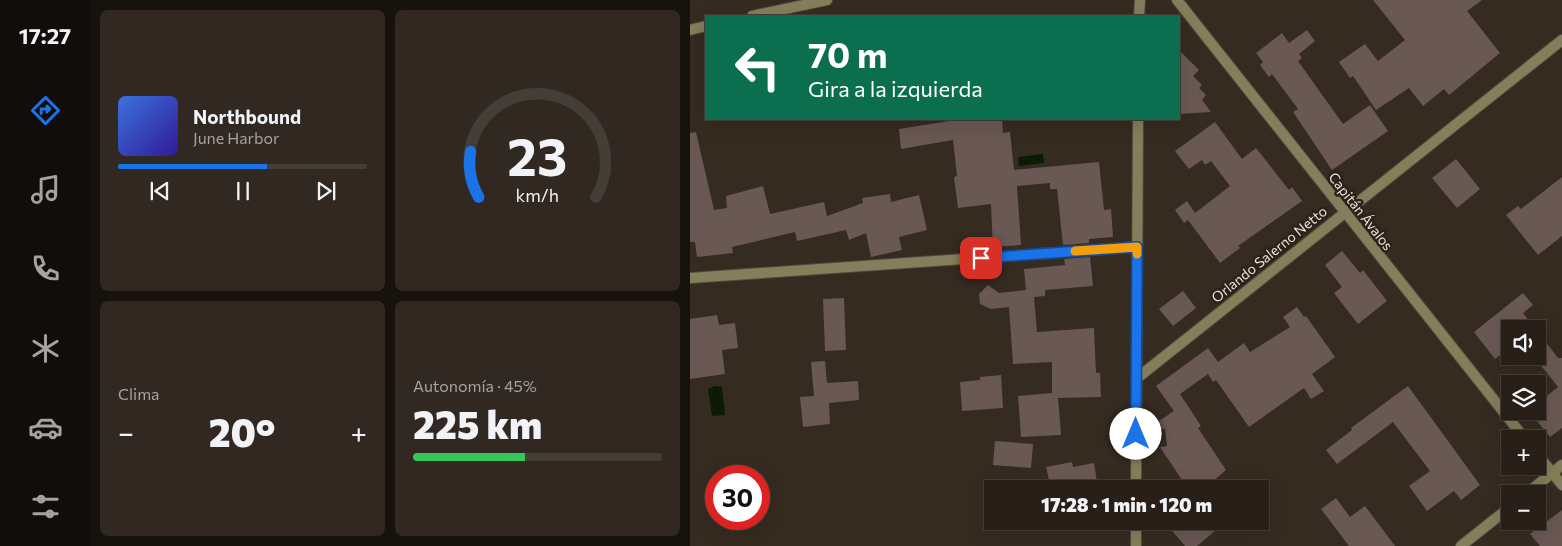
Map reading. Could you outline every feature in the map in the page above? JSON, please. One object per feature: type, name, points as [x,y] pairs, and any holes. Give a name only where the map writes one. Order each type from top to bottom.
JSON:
[{"type":"street","points":[[757,15],[827,0]]},
{"type":"street","points":[[1139,15],[1140,0]]},
{"type":"street","name":"Capitán Ávalos","points":[[1177,0],[1518,430]]},
{"type":"street","points":[[690,30],[705,26]]},
{"type":"street","name":"Orlando Salerno Netto","points":[[1136,379],[1562,40]]},
{"type":"street","points":[[1136,480],[1138,120]]},
{"type":"street","points":[[690,278],[1137,247]]},
{"type":"street","points":[[1537,485],[1562,464]]},
{"type":"street","points":[[1546,465],[1562,485]]},
{"type":"street","points":[[1461,546],[1501,514]]},
{"type":"street","points":[[1136,530],[1136,546]]},
{"type":"shaded area","points":[[1043,154],[1044,163],[1019,166],[1018,157]]},
{"type":"shaded area","points":[[715,386],[722,387],[725,415],[712,416],[708,389]]},
{"type":"building","points":[[1373,0],[1482,0],[1467,11],[1500,53],[1449,95],[1444,89],[1423,106],[1409,88],[1376,110],[1353,76],[1350,78],[1339,62],[1365,44],[1378,61],[1405,40]]},
{"type":"building","points":[[1307,30],[1315,41],[1299,54],[1302,58],[1298,61],[1343,124],[1370,105],[1388,131],[1332,170],[1293,112],[1298,109],[1272,74],[1269,77],[1260,65],[1263,62],[1256,53],[1282,33],[1289,43]]},
{"type":"building","points":[[1180,51],[1199,70],[1193,76],[1202,85],[1199,88],[1206,95],[1202,100],[1211,112],[1180,114]]},
{"type":"building","points":[[956,120],[1002,120],[1003,133],[1010,132],[1014,170],[1099,162],[1104,210],[1111,209],[1113,237],[1089,239],[1089,243],[1063,245],[1057,189],[1050,189],[1050,183],[1017,186],[1021,245],[993,247],[991,204],[958,208],[954,177],[957,176],[953,140],[901,149],[899,129]]},
{"type":"building","points":[[1215,122],[1242,159],[1256,148],[1289,190],[1292,187],[1302,201],[1238,246],[1240,248],[1220,263],[1188,220],[1184,223],[1175,210],[1187,201],[1195,213],[1230,186],[1211,161],[1205,165],[1202,160],[1189,169],[1175,151]]},
{"type":"building","points":[[696,132],[714,210],[727,208],[726,196],[763,186],[770,214],[824,202],[827,216],[863,203],[862,198],[890,194],[891,202],[919,195],[927,230],[899,237],[902,250],[871,257],[866,233],[849,240],[846,230],[797,241],[795,232],[732,247],[733,253],[697,257],[695,242],[690,242],[690,133]]},
{"type":"building","points":[[1456,159],[1480,189],[1457,208],[1432,178]]},
{"type":"building","points":[[1562,177],[1562,236],[1538,255],[1506,215],[1518,206],[1521,209]]},
{"type":"building","points":[[1342,251],[1360,273],[1363,270],[1387,301],[1358,324],[1334,293],[1342,287],[1325,265]]},
{"type":"building","points":[[1090,257],[1093,286],[1045,290],[1045,296],[1034,297],[1037,332],[1094,328],[1096,373],[1100,373],[1101,397],[1058,398],[1061,435],[1021,437],[1018,396],[1052,393],[1052,362],[1013,364],[1009,307],[991,309],[980,304],[979,294],[988,285],[999,293],[1026,290],[1024,269],[1065,265],[1064,259]]},
{"type":"building","points":[[1183,291],[1196,308],[1173,326],[1159,309]]},
{"type":"building","points":[[1523,293],[1533,305],[1523,313],[1528,320],[1501,320],[1501,354],[1495,359],[1474,332]]},
{"type":"building","points":[[844,298],[846,350],[825,351],[823,299]]},
{"type":"building","points":[[1297,307],[1304,317],[1306,316],[1335,357],[1312,374],[1324,391],[1311,399],[1304,388],[1249,427],[1216,380],[1213,382],[1208,374],[1180,394],[1201,426],[1198,428],[1226,470],[1214,480],[1182,480],[1160,447],[1167,446],[1165,429],[1145,430],[1174,411],[1156,386],[1208,348],[1218,362],[1244,343],[1250,352],[1290,327],[1283,317]]},
{"type":"building","points":[[717,315],[719,325],[735,323],[738,348],[722,350],[725,374],[690,379],[690,319]]},
{"type":"building","points":[[1546,342],[1558,358],[1562,358],[1562,428],[1550,437],[1536,420],[1546,420],[1546,397],[1558,387],[1541,365],[1546,365]]},
{"type":"building","points":[[825,361],[827,383],[858,381],[859,400],[829,403],[830,424],[803,427],[800,397],[814,396],[811,362]]},
{"type":"building","points":[[1001,375],[1003,408],[962,411],[960,382],[980,380],[980,377]]},
{"type":"building","points":[[1408,386],[1480,485],[1461,500],[1454,491],[1427,511],[1409,486],[1430,471],[1393,422],[1337,464],[1326,450],[1352,430],[1351,428]]},
{"type":"building","points":[[995,441],[1033,444],[1031,468],[993,465]]},
{"type":"building","points":[[1072,462],[1073,467],[1094,463],[1097,480],[1049,480],[1046,467]]},
{"type":"building","points":[[1336,498],[1350,517],[1365,506],[1395,546],[1349,546],[1321,509]]},
{"type":"building","points":[[1562,510],[1562,546],[1540,546],[1530,534],[1535,530],[1546,530],[1546,522]]},
{"type":"building","points":[[1172,530],[1216,530],[1197,546],[1185,546]]},
{"type":"slow traffic","points":[[1075,251],[1137,247],[1137,254]]},
{"type":"route","points":[[981,258],[1137,247],[1136,434]]}]
